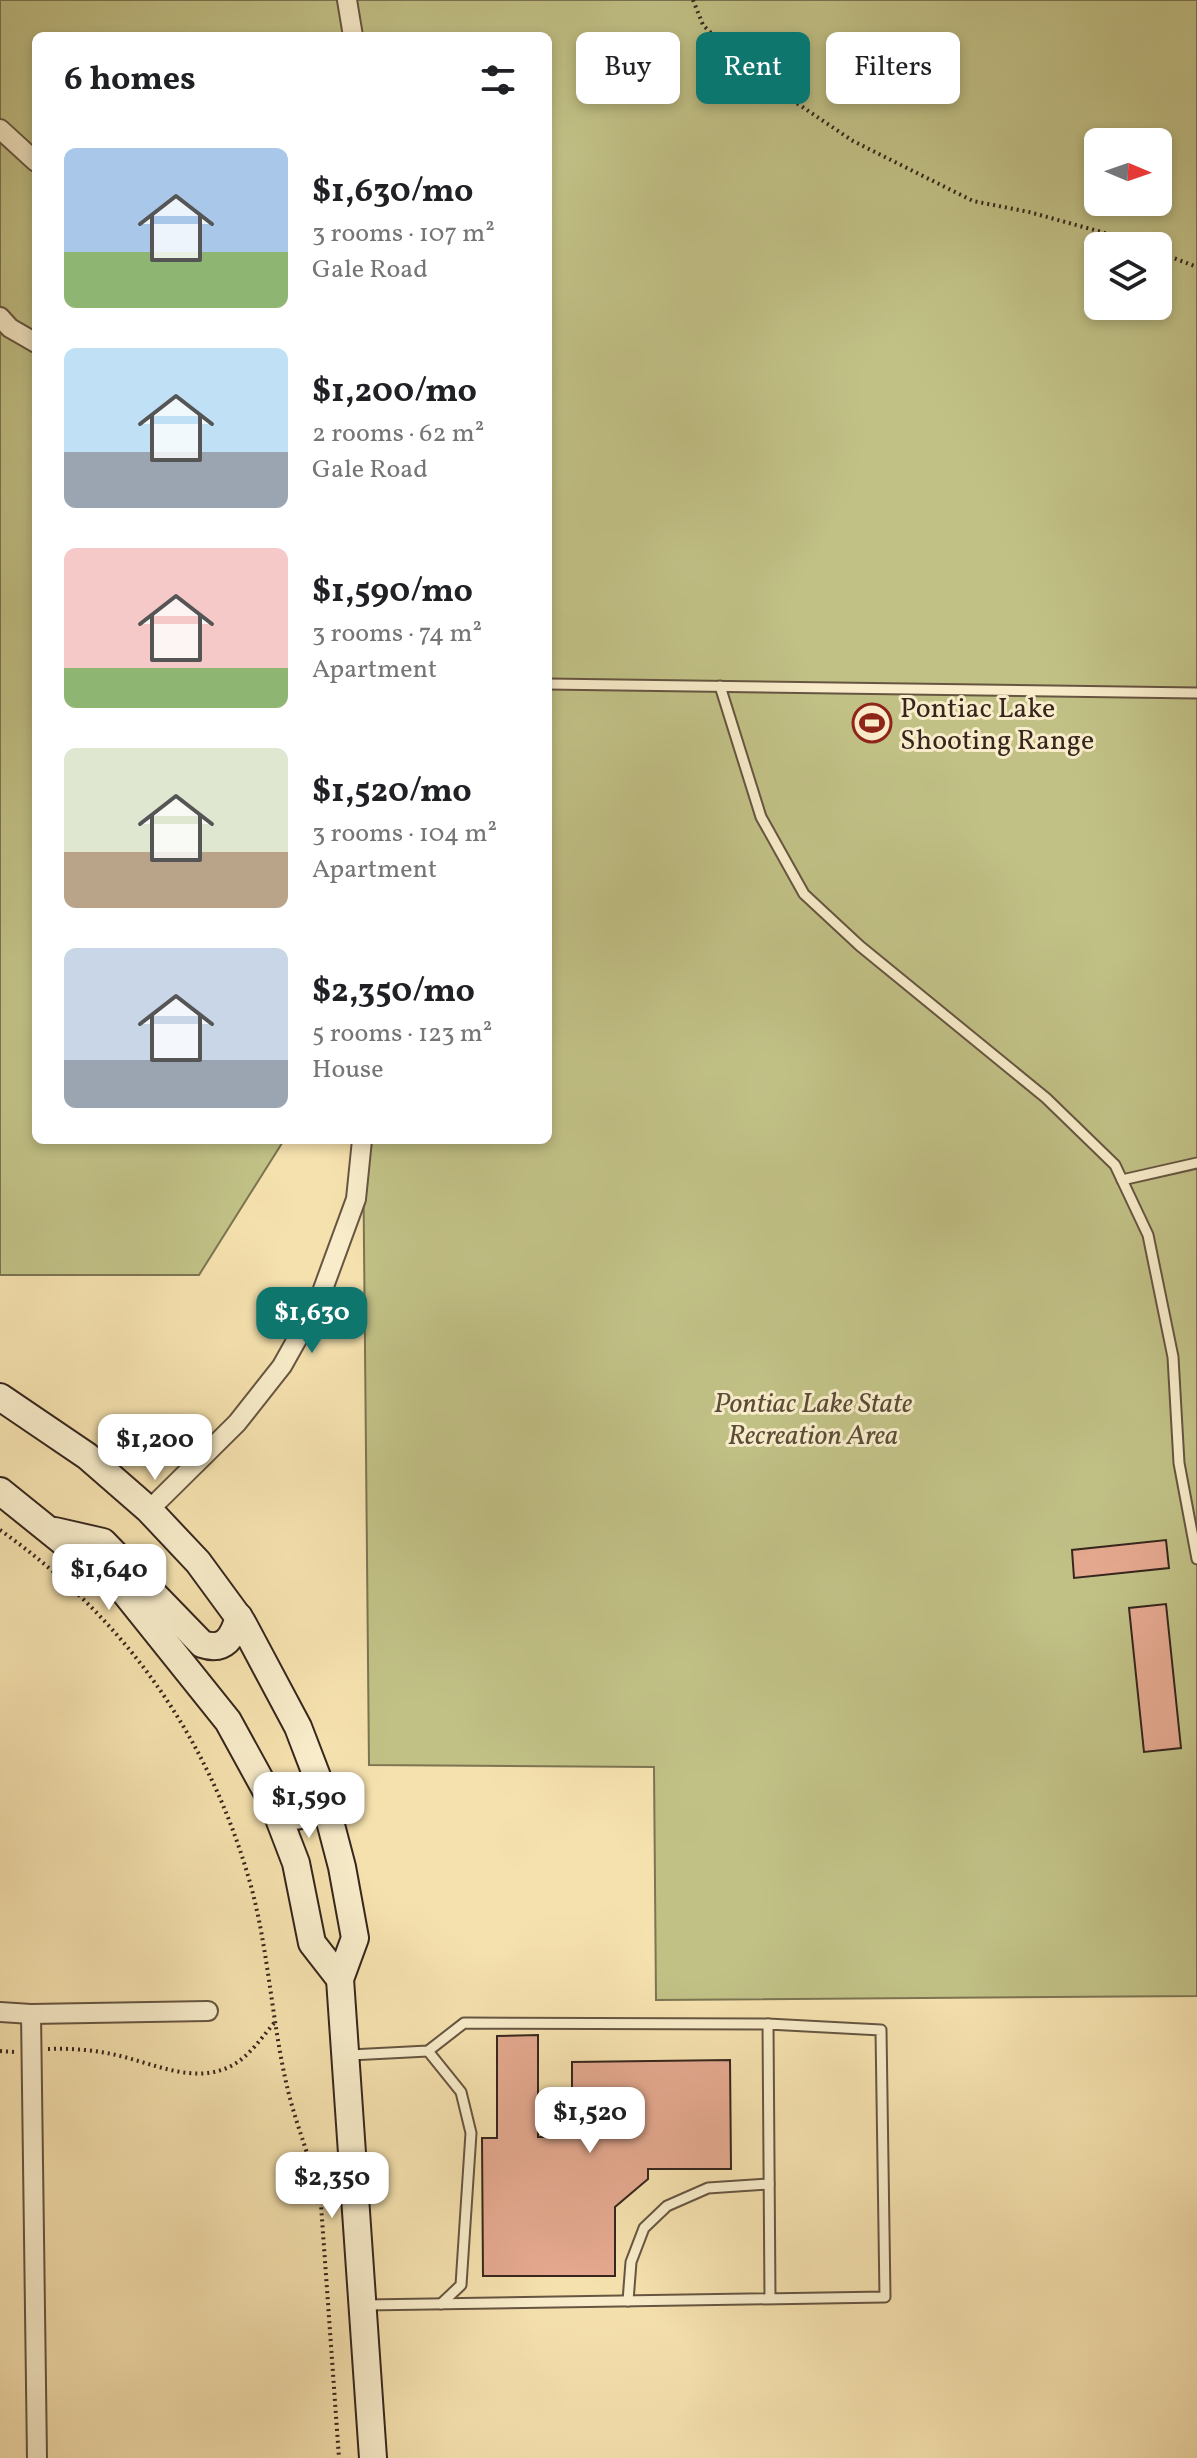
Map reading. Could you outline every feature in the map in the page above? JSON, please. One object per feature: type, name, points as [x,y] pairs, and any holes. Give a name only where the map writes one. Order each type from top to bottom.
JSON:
[{"type":"main road","points":[[0,1397],[87,1456],[149,1510],[198,1562],[239,1617],[298,1727],[325,1803],[342,1867],[355,1938],[340,1979],[373,2458]]},
{"type":"main road","points":[[0,1491],[123,1590],[228,1721],[278,1815],[296,1863],[312,1943],[340,1979]]},
{"type":"main road","points":[[48,1529],[103,1542],[202,1644],[211,1648],[230,1640],[239,1617]]},
{"type":"main road","points":[[278,1815],[297,1818],[312,1813],[325,1803]]},
{"type":"street","points":[[347,0],[352,32]]},
{"type":"street","points":[[0,129],[32,158]]},
{"type":"street","points":[[0,317],[10,328],[32,341]]},
{"type":"street","points":[[149,1510],[237,1423],[282,1366],[319,1300],[356,1199],[362,1144]]},
{"type":"street","points":[[0,2012],[208,2011]]},
{"type":"street","points":[[31,2014],[37,2458]]},
{"type":"lane","points":[[552,684],[1197,693]]},
{"type":"lane","points":[[720,686],[761,817],[804,894],[860,946],[1046,1098],[1115,1165],[1148,1235],[1173,1357],[1179,1463],[1197,1559]]},
{"type":"lane","points":[[1122,1180],[1197,1163]]},
{"type":"lane","points":[[346,2055],[428,2051],[464,2023],[768,2024],[881,2030],[885,2297],[363,2305]]},
{"type":"lane","points":[[768,2024],[770,2299]]},
{"type":"lane","points":[[428,2051],[461,2092],[471,2133],[461,2285],[441,2304]]},
{"type":"lane","points":[[628,2301],[631,2262],[644,2228],[667,2206],[708,2188],[769,2184]]},
{"type":"path","points":[[693,0],[703,25],[749,71],[853,141],[973,201],[1029,212],[1102,232]]},
{"type":"path","points":[[1172,257],[1197,267]]},
{"type":"path","points":[[0,1530],[77,1591],[107,1621],[135,1656],[187,1730],[210,1773],[231,1824],[249,1881],[265,1954],[293,2116],[316,2178],[321,2205],[339,2458]]},
{"type":"path","points":[[0,2051],[97,2051],[178,2072],[204,2072],[229,2067],[240,2061],[275,2022]]},
{"type":"green space","name":"Pontiac Lake State Recreation Area","points":[[0,0],[1197,0],[1197,1996],[656,2000],[654,1767],[369,1765],[363,1144],[552,1144],[552,32],[32,32],[32,1144],[281,1144],[199,1275],[0,1275]]},
{"type":"building","points":[[1166,1540],[1169,1568],[1074,1578],[1072,1550]]},
{"type":"building","points":[[1166,1604],[1181,1748],[1144,1752],[1129,1608]]},
{"type":"building","points":[[538,2035],[538,2137],[572,2137],[572,2062],[730,2060],[731,2169],[648,2169],[648,2179],[615,2207],[615,2276],[483,2276],[482,2138],[497,2138],[497,2036]]},
{"type":"place","name":"Pontiac Lake Shooting Range","points":[[872,723]]}]
